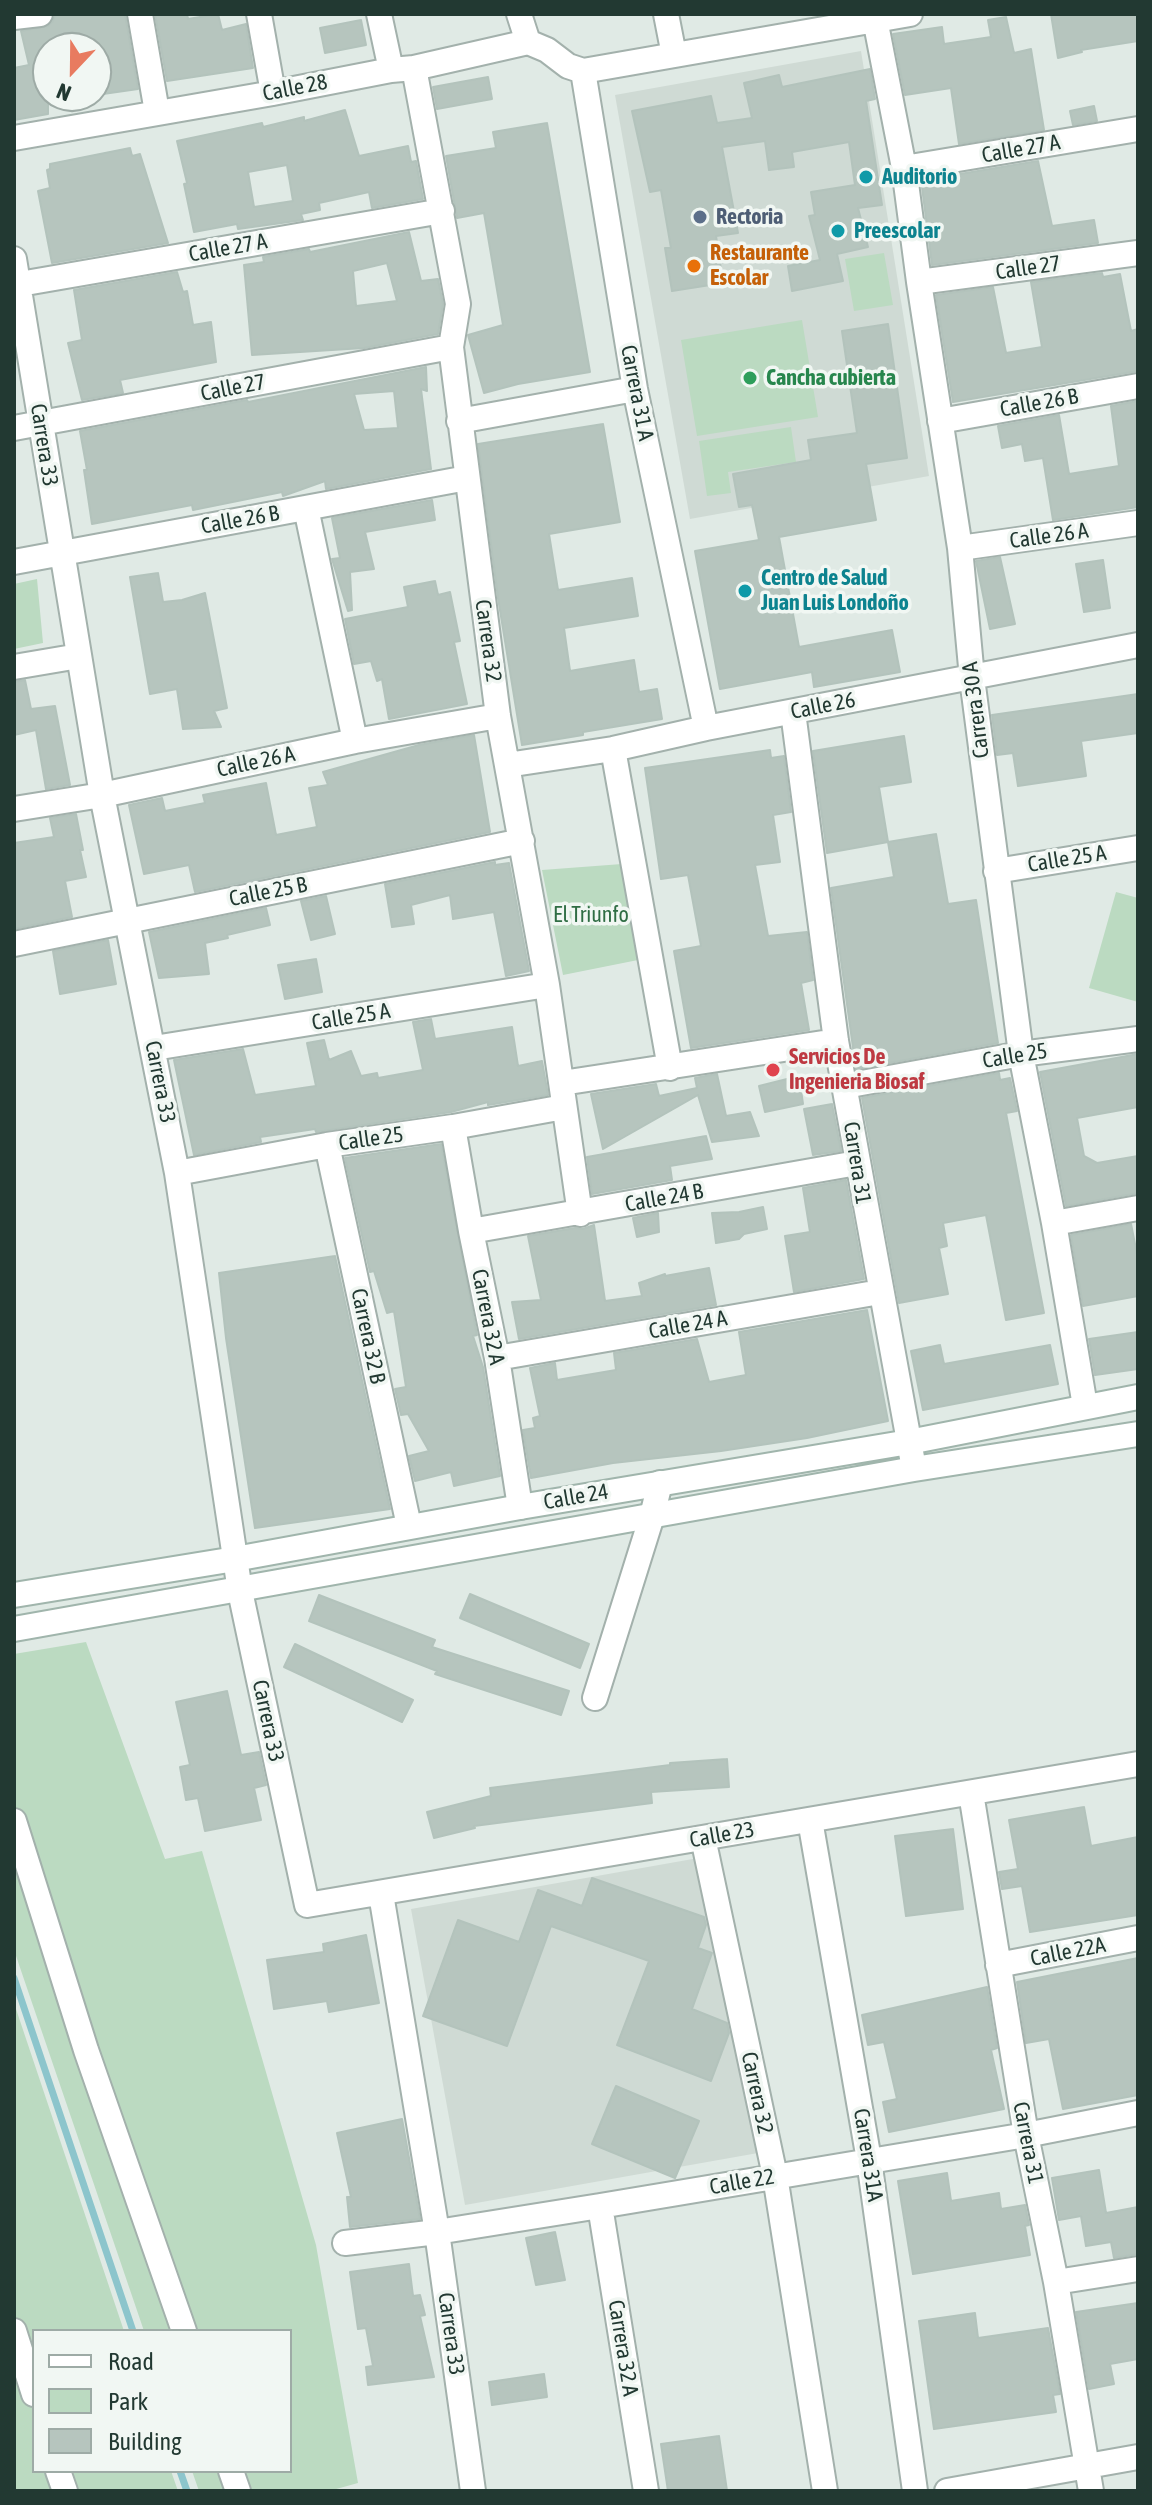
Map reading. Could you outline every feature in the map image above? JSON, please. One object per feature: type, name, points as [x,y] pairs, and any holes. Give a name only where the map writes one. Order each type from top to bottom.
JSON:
[{"type":"street","points":[[14,17],[40,14]]},
{"type":"street","points":[[140,14],[157,112]]},
{"type":"street","points":[[259,14],[273,93]]},
{"type":"street","name":"Carrera 32","points":[[379,14],[402,69],[442,211],[458,304],[451,347],[498,716],[547,985],[580,1214]]},
{"type":"street","points":[[519,14],[528,42],[576,68],[674,55],[874,17],[910,14]]},
{"type":"street","points":[[666,14],[674,55]]},
{"type":"street","name":"Carrera 30 A","points":[[874,17],[904,168],[960,548],[972,678],[1021,1054],[1085,1406]]},
{"type":"street","name":"Calle 28","points":[[14,138],[402,69],[528,42]]},
{"type":"street","name":"Carrera 31 A","points":[[576,68],[635,389],[706,728]]},
{"type":"street","name":"Calle 27 A","points":[[904,168],[1138,129]]},
{"type":"street","name":"Calle 27 A","points":[[16,285],[442,211]]},
{"type":"street","name":"Calle 27","points":[[919,282],[1138,253]]},
{"type":"street","name":"Carrera 33","points":[[14,259],[102,795],[177,1173],[240,1591],[307,1905]]},
{"type":"street","name":"Calle 27","points":[[14,428],[451,347]]},
{"type":"street","name":"Calle 26 B","points":[[940,421],[1138,386]]},
{"type":"street","points":[[459,421],[635,389]]},
{"type":"street","name":"Calle 26 B","points":[[14,562],[467,478]]},
{"type":"street","points":[[306,508],[355,741]]},
{"type":"street","name":"Calle 26 A","points":[[960,548],[1138,523]]},
{"type":"street","name":"Calle 26","points":[[507,765],[613,749],[706,728],[1138,645]]},
{"type":"street","points":[[14,667],[79,656]]},
{"type":"street","name":"Carrera 31","points":[[793,712],[836,1041],[914,1469]]},
{"type":"street","name":"Calle 26 A","points":[[14,809],[102,795],[355,741],[498,716]]},
{"type":"street","points":[[613,749],[670,1068]]},
{"type":"street","name":"Calle 25 B","points":[[14,944],[522,841]]},
{"type":"street","name":"Calle 25 A","points":[[996,871],[1138,848]]},
{"type":"street","name":"Calle 25 A","points":[[154,1048],[547,985]]},
{"type":"street","name":"Calle 25","points":[[845,1086],[1021,1054],[1138,1039]]},
{"type":"street","name":"Calle 25","points":[[177,1173],[327,1145],[453,1127],[670,1068],[836,1041]]},
{"type":"street","name":"Carrera 32 A","points":[[453,1127],[497,1358],[520,1507]]},
{"type":"street","name":"Carrera 32 B","points":[[327,1145],[409,1526]]},
{"type":"street","name":"Calle 24 B","points":[[471,1231],[857,1163]]},
{"type":"street","points":[[1054,1223],[1138,1208]]},
{"type":"street","name":"Calle 24 A","points":[[497,1358],[880,1292]]},
{"type":"street","name":"Calle 24","points":[[15,1595],[909,1442],[1138,1397]]},
{"type":"street","name":"Calle 24","points":[[20,1626],[240,1591],[914,1469],[1138,1434]]},
{"type":"street","points":[[595,1698],[660,1483]]},
{"type":"street","name":"Calle 23","points":[[307,1905],[1138,1764]]},
{"type":"street","name":"Carrera 31","points":[[971,1793],[1026,2135],[1056,2282],[1091,2491]]},
{"type":"street","name":"Carrera 31A","points":[[810,1820],[869,2160],[915,2491]]},
{"type":"street","points":[[14,1821],[86,2050],[183,2329]]},
{"type":"street","name":"Carrera 32","points":[[703,1838],[775,2176],[825,2491]]},
{"type":"street","name":"Carrera 33","points":[[381,1894],[437,2232],[473,2491]]},
{"type":"street","name":"Calle 22A","points":[[998,1965],[1138,1938]]},
{"type":"street","name":"Calle 22","points":[[345,2243],[600,2206],[1026,2135],[1138,2113]]},
{"type":"street","name":"Carrera 32 A","points":[[600,2206],[646,2491]]},
{"type":"street","points":[[1056,2282],[1138,2269]]},
{"type":"street","points":[[14,2331],[32,2388]]},
{"type":"street","points":[[953,2490],[1138,2457]]},
{"type":"shaded area","points":[[861,51],[929,476],[690,519],[615,95]]},
{"type":"shaded area","points":[[704,1857],[758,2153],[465,2205],[411,1909]]},
{"type":"green space","points":[[884,253],[893,305],[854,311],[845,259]]},
{"type":"green space","name":"Cancha cubierta","points":[[802,320],[818,417],[697,436],[681,340]]},
{"type":"green space","points":[[791,427],[796,462],[728,472],[731,493],[707,496],[699,441]]},
{"type":"green space","points":[[37,579],[43,643],[14,649],[14,584]]},
{"type":"green space","name":"El Triunfo","points":[[622,864],[638,960],[563,975],[542,870]]},
{"type":"green space","points":[[1116,892],[1138,898],[1138,1002],[1089,988]]},
{"type":"green space","points":[[86,1642],[165,1859],[202,1851],[316,2245],[358,2483],[329,2491],[199,2491],[193,2473],[292,2473],[292,2329],[143,2329],[14,1950],[14,1654]]},
{"type":"green space","points":[[14,2003],[123,2329],[32,2329],[32,2473],[172,2473],[178,2491],[14,2491]]},
{"type":"building","points":[[55,14],[125,14],[138,89],[112,93],[112,32],[32,32],[32,112],[48,114],[14,120],[14,68],[29,65],[21,31],[48,26]]},
{"type":"building","points":[[155,14],[187,14],[188,19],[218,14],[222,30],[246,24],[253,68],[167,81]]},
{"type":"building","points":[[1051,14],[1138,14],[1138,41],[1081,50],[1058,58]]},
{"type":"building","points":[[1006,17],[1014,53],[1031,49],[1044,130],[959,144],[951,88],[905,95],[893,34],[942,27],[944,44],[991,37],[988,20]]},
{"type":"building","points":[[361,20],[366,45],[325,53],[320,28]]},
{"type":"building","points":[[870,69],[875,99],[866,101],[882,205],[858,208],[868,247],[837,254],[843,281],[792,291],[788,266],[820,260],[809,216],[815,215],[811,192],[855,185],[849,142],[792,152],[794,167],[769,170],[765,141],[722,147],[738,233],[716,236],[723,283],[672,291],[665,248],[671,248],[661,190],[650,192],[632,111],[711,96],[717,123],[752,118],[744,83],[779,75],[782,87]]},
{"type":"building","points":[[488,77],[492,99],[437,109],[433,87]]},
{"type":"building","points":[[1094,106],[1097,121],[1073,125],[1070,111]]},
{"type":"building","points":[[345,110],[359,156],[408,146],[411,162],[416,161],[423,199],[372,208],[369,192],[319,203],[320,210],[301,214],[303,220],[238,229],[237,224],[194,232],[177,141],[262,123],[263,127],[304,117],[304,121]],"holes":[[[287,165],[293,201],[254,207],[248,172]]]},
{"type":"building","points":[[547,123],[590,372],[484,393],[468,335],[503,325],[484,213],[457,218],[446,156],[496,148],[493,132]]},
{"type":"building","points":[[130,148],[132,156],[140,154],[168,243],[52,263],[38,191],[50,188],[47,170],[50,164]]},
{"type":"building","points":[[1038,161],[1052,226],[1094,220],[1098,243],[932,265],[922,187],[925,186],[924,180]]},
{"type":"building","points":[[409,232],[421,281],[438,279],[443,304],[438,334],[364,348],[252,355],[244,265],[264,262],[263,257],[309,249],[310,252]],"holes":[[[387,263],[397,301],[356,306],[353,271]]]},
{"type":"building","points":[[177,272],[183,292],[187,291],[193,325],[211,322],[216,362],[120,380],[123,393],[82,400],[68,343],[82,340],[74,290]]},
{"type":"building","points":[[1102,273],[1103,277],[1120,274],[1131,331],[1138,329],[1138,371],[953,402],[936,295],[993,287],[1006,353],[1042,347],[1031,282]]},
{"type":"building","points":[[888,324],[907,458],[866,464],[876,520],[779,537],[799,647],[892,630],[900,672],[814,687],[812,672],[720,689],[695,551],[759,540],[752,505],[739,507],[733,474],[811,460],[808,440],[857,433],[842,331]]},
{"type":"building","points":[[426,367],[427,391],[421,389],[431,469],[326,489],[325,481],[283,496],[282,492],[193,510],[192,505],[92,524],[80,431]],"holes":[[[394,391],[398,428],[364,430],[354,394]]]},
{"type":"building","points":[[1138,401],[1138,507],[1053,520],[1043,458],[1025,461],[1022,444],[1002,448],[998,426],[1059,415],[1069,474],[1119,466],[1111,406]]},
{"type":"building","points":[[603,424],[620,522],[549,534],[558,590],[632,578],[638,616],[564,628],[570,671],[634,660],[639,692],[657,689],[662,719],[522,745],[498,598],[478,444]]},
{"type":"building","points":[[432,500],[435,520],[365,532],[374,569],[350,572],[352,610],[348,611],[332,559],[340,558],[332,518]]},
{"type":"building","points":[[1000,557],[1015,624],[990,629],[976,561]]},
{"type":"building","points":[[1103,560],[1110,608],[1084,612],[1076,564]]},
{"type":"building","points":[[158,573],[163,602],[205,593],[227,708],[214,711],[221,727],[183,729],[177,689],[150,694],[130,577]]},
{"type":"building","points":[[435,581],[438,595],[450,592],[460,641],[454,642],[467,704],[389,719],[382,679],[377,681],[371,661],[354,664],[345,619],[408,607],[404,587]]},
{"type":"building","points":[[25,680],[31,709],[55,706],[70,785],[46,789],[36,730],[14,735],[14,682]]},
{"type":"building","points":[[1138,694],[1138,733],[1081,741],[1086,776],[1018,786],[1013,753],[997,755],[992,715]]},
{"type":"building","points":[[474,735],[490,832],[195,892],[189,865],[144,874],[129,805],[162,798],[165,811],[205,803],[203,795],[266,783],[276,835],[317,827],[309,788],[328,785],[323,772],[419,745]]},
{"type":"building","points":[[904,736],[911,782],[879,787],[888,842],[827,853],[813,751]]},
{"type":"building","points":[[770,750],[771,758],[784,756],[791,812],[773,815],[780,862],[755,865],[768,936],[807,932],[813,980],[801,983],[809,1030],[691,1048],[674,951],[701,946],[688,875],[661,879],[645,768]]},
{"type":"building","points":[[76,814],[86,877],[65,881],[72,917],[14,929],[14,843],[54,837],[50,818]]},
{"type":"building","points":[[936,834],[948,904],[976,900],[998,1043],[856,1069],[831,888],[894,877],[888,842]]},
{"type":"building","points":[[495,862],[495,865],[509,863],[529,971],[506,976],[494,912],[453,919],[450,895],[411,905],[414,924],[392,927],[385,884]]},
{"type":"building","points":[[326,896],[335,934],[311,940],[301,901]]},
{"type":"building","points":[[266,908],[270,925],[205,943],[209,974],[159,978],[149,932]]},
{"type":"building","points":[[108,940],[116,984],[60,994],[53,951]]},
{"type":"building","points":[[316,959],[322,992],[285,999],[278,965]]},
{"type":"building","points":[[431,1019],[435,1039],[512,1027],[518,1066],[542,1061],[548,1095],[488,1105],[488,1102],[451,1112],[316,1132],[315,1129],[260,1137],[261,1142],[194,1155],[174,1060],[243,1049],[255,1095],[316,1086],[307,1043],[324,1040],[329,1060],[351,1051],[361,1076],[377,1073],[378,1078],[423,1070],[413,1022]]},
{"type":"building","points":[[1138,1054],[1138,1107],[1077,1118],[1084,1156],[1097,1163],[1138,1156],[1138,1193],[1066,1206],[1040,1072]]},
{"type":"building","points":[[999,1073],[1000,1080],[1010,1078],[1017,1111],[1006,1113],[1044,1313],[1006,1320],[986,1215],[943,1223],[947,1246],[939,1248],[948,1294],[899,1303],[862,1098]]},
{"type":"building","points":[[717,1074],[726,1116],[750,1112],[759,1136],[712,1142],[698,1095],[603,1149],[591,1094],[656,1084],[659,1096],[697,1088],[695,1078]]},
{"type":"building","points":[[799,1076],[803,1104],[765,1112],[759,1086]]},
{"type":"building","points":[[832,1104],[841,1151],[813,1155],[804,1109]]},
{"type":"building","points":[[706,1136],[712,1159],[670,1166],[672,1180],[592,1194],[587,1157]]},
{"type":"building","points":[[441,1144],[500,1476],[454,1486],[451,1472],[415,1481],[409,1456],[429,1451],[408,1414],[401,1415],[395,1389],[406,1387],[394,1311],[387,1313],[374,1271],[370,1272],[345,1158]]},
{"type":"building","points":[[846,1180],[864,1279],[794,1292],[785,1236],[810,1232],[803,1188]]},
{"type":"building","points":[[763,1207],[767,1229],[716,1243],[712,1213]]},
{"type":"building","points":[[658,1213],[659,1232],[637,1237],[633,1218]]},
{"type":"building","points":[[1131,1224],[1138,1259],[1138,1296],[1083,1306],[1071,1235]]},
{"type":"building","points":[[594,1225],[605,1301],[642,1296],[639,1283],[665,1274],[709,1268],[716,1305],[519,1339],[512,1302],[541,1300],[528,1236]]},
{"type":"building","points":[[335,1256],[390,1509],[255,1528],[219,1273]]},
{"type":"building","points":[[867,1310],[888,1421],[807,1438],[613,1463],[531,1478],[523,1430],[535,1428],[533,1418],[540,1416],[530,1368],[555,1363],[557,1380],[616,1370],[614,1353],[697,1339],[709,1382],[746,1375],[739,1332]]},
{"type":"building","points":[[1138,1332],[1138,1369],[1095,1375],[1089,1339]]},
{"type":"building","points":[[940,1345],[944,1364],[1050,1345],[1058,1384],[923,1410],[911,1351]]},
{"type":"building","points":[[470,1594],[589,1644],[580,1668],[460,1618]]},
{"type":"building","points":[[319,1595],[435,1640],[432,1647],[569,1691],[561,1715],[435,1674],[437,1671],[309,1621]]},
{"type":"building","points":[[295,1644],[413,1700],[402,1722],[284,1667]]},
{"type":"building","points":[[227,1691],[241,1755],[259,1752],[266,1785],[254,1788],[261,1820],[205,1831],[198,1798],[186,1800],[180,1767],[190,1765],[176,1702]]},
{"type":"building","points":[[727,1759],[729,1787],[651,1792],[652,1803],[474,1826],[434,1838],[427,1812],[491,1796],[490,1788],[670,1763]]},
{"type":"building","points":[[1084,1807],[1091,1846],[1138,1837],[1138,1915],[1030,1932],[1022,1886],[1002,1889],[999,1872],[1018,1869],[1009,1820]]},
{"type":"building","points":[[953,1829],[963,1909],[906,1916],[895,1836]]},
{"type":"building","points":[[592,1878],[704,1917],[706,1925],[698,1948],[712,1953],[692,2009],[727,2023],[729,2033],[711,2081],[617,2045],[649,1961],[551,1926],[507,2046],[423,2016],[458,1920],[519,1942],[538,1890],[582,1906]]},
{"type":"building","points":[[366,1935],[379,2003],[329,2012],[327,2001],[274,2009],[267,1960],[324,1952],[323,1944]]},
{"type":"building","points":[[1138,1958],[1138,2095],[1063,2109],[1049,2039],[1026,2043],[1017,1982]]},
{"type":"building","points":[[987,1987],[997,2048],[991,2050],[1004,2109],[889,2132],[883,2102],[897,2099],[884,2042],[868,2045],[862,2015]]},
{"type":"building","points":[[616,2086],[699,2121],[675,2178],[592,2144]]},
{"type":"building","points":[[402,2119],[420,2219],[350,2227],[347,2197],[351,2197],[337,2133]]},
{"type":"building","points":[[1099,2170],[1106,2213],[1138,2207],[1138,2254],[1114,2258],[1111,2242],[1086,2246],[1081,2216],[1059,2220],[1052,2178]]},
{"type":"building","points":[[947,2173],[951,2201],[999,2193],[1001,2209],[1025,2205],[1030,2255],[913,2274],[898,2181]]},
{"type":"building","points":[[555,2232],[565,2280],[536,2285],[526,2238]]},
{"type":"building","points":[[409,2264],[413,2296],[420,2295],[425,2315],[420,2316],[434,2377],[368,2385],[366,2367],[373,2366],[366,2328],[358,2329],[350,2272]]},
{"type":"building","points":[[1138,2303],[1138,2359],[1110,2364],[1114,2384],[1089,2389],[1076,2312]]},
{"type":"building","points":[[975,2313],[978,2338],[1048,2328],[1060,2394],[1053,2395],[1056,2412],[934,2429],[919,2321]]},
{"type":"building","points":[[544,2374],[547,2397],[492,2405],[489,2382]]},
{"type":"building","points":[[719,2436],[727,2491],[668,2491],[661,2444]]},
{"type":"waterway","points":[[14,1978],[132,2329]]},
{"type":"waterway","points":[[181,2473],[187,2491]]},
{"type":"place","name":"Auditorio","points":[[866,177]]},
{"type":"place","name":"Rectoria","points":[[700,217]]},
{"type":"place","name":"Preescolar","points":[[838,231]]},
{"type":"place","name":"Restaurante Escolar","points":[[694,266]]},
{"type":"place","name":"Cancha cubierta","points":[[750,378]]},
{"type":"place","name":"Centro de Salud Juan Luis Londoño","points":[[745,591]]},
{"type":"place","name":"Servicios De Ingenieria Biosaf","points":[[773,1070]]}]
